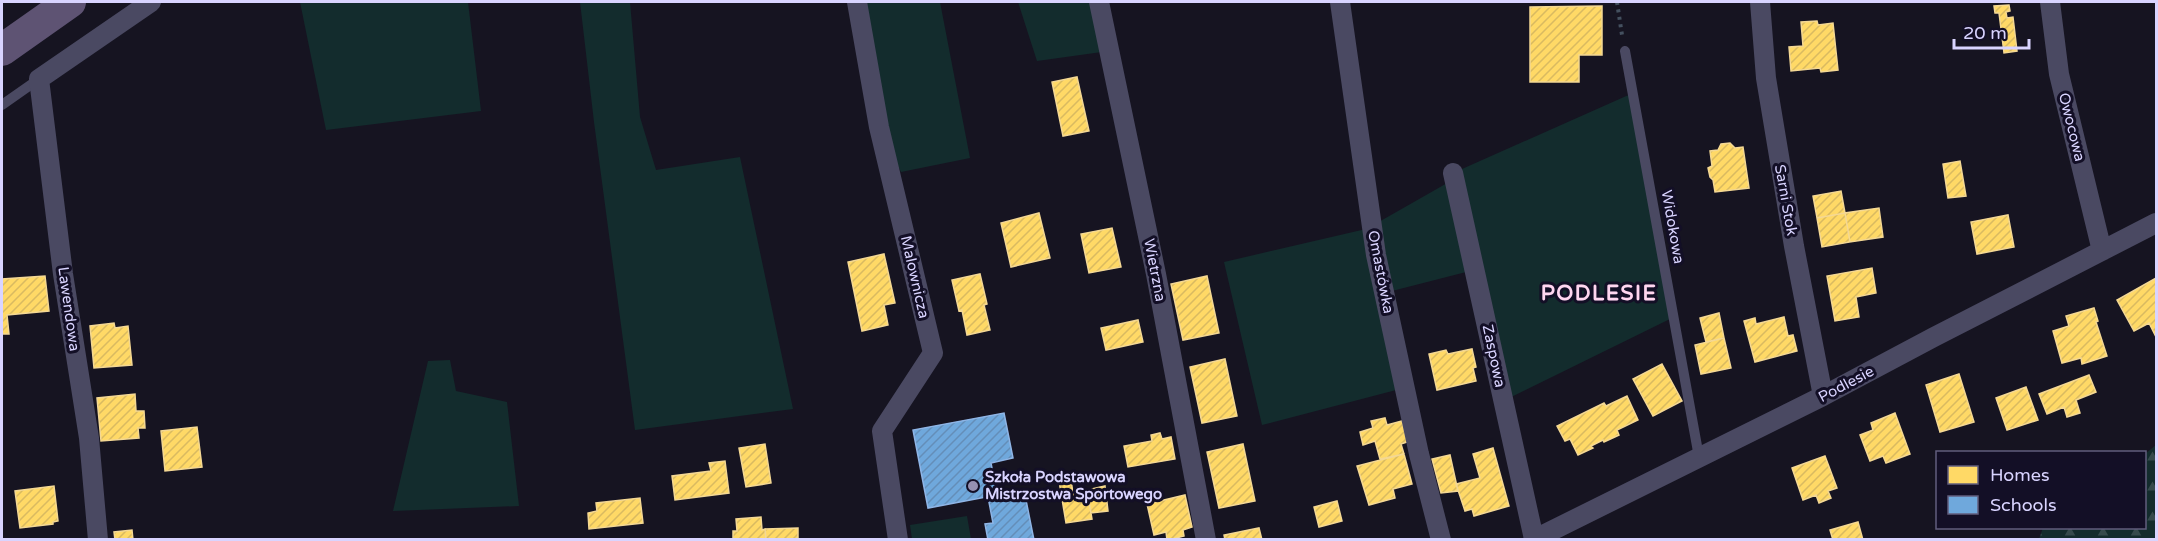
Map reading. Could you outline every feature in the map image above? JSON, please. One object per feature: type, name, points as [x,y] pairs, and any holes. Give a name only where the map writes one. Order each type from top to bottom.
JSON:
[{"type":"main road","points":[[2,50],[70,2]]},
{"type":"street","points":[[39,79],[151,2]]},
{"type":"street","name":"Malownicza","points":[[857,2],[879,127],[933,353],[882,431],[898,540]]},
{"type":"street","name":"Wietrzna","points":[[1099,2],[1156,274],[1206,540]]},
{"type":"street","name":"Omastówka","points":[[1340,2],[1376,255],[1419,454],[1441,540]]},
{"type":"street","name":"Sarni Stok","points":[[1760,2],[1766,78],[1794,246],[1823,396]]},
{"type":"street","name":"Owocowa","points":[[2050,2],[2059,74],[2102,251]]},
{"type":"street","name":"Lawendowa","points":[[39,79],[63,274],[89,438],[98,540]]},
{"type":"street","name":"Zaspowa","points":[[1453,173],[1533,539]]},
{"type":"street","name":"Podlesie","points":[[1533,539],[1823,396],[2157,223]]},
{"type":"lane","name":"Widokowa","points":[[1625,51],[1700,457]]},
{"type":"lane","points":[[2,105],[39,79]]},
{"type":"path","points":[[1617,2],[1625,51]]},
{"type":"green space","points":[[300,2],[468,2],[481,111],[326,130]]},
{"type":"green space","points":[[580,2],[630,2],[640,117],[656,170],[740,157],[793,409],[635,430]]},
{"type":"green space","points":[[857,2],[940,2],[970,158],[901,172],[879,127]]},
{"type":"green space","points":[[1018,2],[1099,2],[1109,51],[1037,61]]},
{"type":"green space","points":[[1633,93],[1672,318],[1503,401],[1453,173]]},
{"type":"green space","points":[[1449,182],[1470,271],[1392,291],[1377,223]]},
{"type":"green space","points":[[1366,229],[1400,389],[1262,425],[1224,262]]},
{"type":"green space","points":[[450,360],[456,391],[507,402],[519,506],[393,511],[428,361]]},
{"type":"green space","points":[[2156,445],[2156,539],[2039,539],[2043,529],[2146,529],[2146,453]]},
{"type":"green space","points":[[967,516],[971,539],[912,539],[910,525]]},
{"type":"building: Homes","points":[[2009,5],[2010,11],[2006,12],[2007,18],[2013,17],[2017,51],[2004,53],[1999,13],[1995,13],[1994,6]]},
{"type":"building: Homes","points":[[1602,6],[1602,55],[1579,55],[1579,82],[1530,82],[1530,7]]},
{"type":"building: Homes","points":[[1817,21],[1818,25],[1833,23],[1838,70],[1821,72],[1820,68],[1791,71],[1789,47],[1803,46],[1801,22]]},
{"type":"building: Homes","points":[[1077,77],[1089,131],[1063,136],[1052,82]]},
{"type":"building: Homes","points":[[1730,143],[1735,148],[1743,147],[1749,188],[1715,192],[1708,168],[1712,166],[1710,151],[1718,150],[1721,144]]},
{"type":"building: Homes","points":[[1960,161],[1966,196],[1948,198],[1943,164]]},
{"type":"building: Homes","points":[[1841,191],[1845,213],[1817,218],[1813,196]]},
{"type":"building: Homes","points":[[1879,208],[1883,237],[1850,242],[1845,213]]},
{"type":"building: Homes","points":[[1039,213],[1050,258],[1011,267],[1001,223]]},
{"type":"building: Homes","points":[[1845,213],[1850,242],[1822,247],[1817,218]]},
{"type":"building: Homes","points":[[2008,215],[2014,247],[1977,254],[1971,222]]},
{"type":"building: Homes","points":[[1112,228],[1121,267],[1089,273],[1081,234]]},
{"type":"building: Homes","points":[[884,254],[895,303],[884,305],[888,325],[862,331],[848,262]]},
{"type":"building: Homes","points":[[1872,268],[1876,293],[1856,297],[1859,317],[1835,321],[1827,276]]},
{"type":"building: Homes","points":[[980,274],[990,330],[967,335],[952,280]]},
{"type":"building: Homes","points":[[45,276],[49,311],[7,315],[9,334],[2,334],[2,279]]},
{"type":"building: Homes","points":[[1207,276],[1219,333],[1183,340],[1171,284]]},
{"type":"building: Homes","points":[[2156,278],[2156,337],[2149,323],[2134,331],[2117,300]]},
{"type":"building: Homes","points":[[2094,308],[2107,356],[2082,364],[2081,358],[2062,363],[2053,331],[2069,326],[2066,316]]},
{"type":"building: Homes","points":[[1719,313],[1724,338],[1706,342],[1700,318]]},
{"type":"building: Homes","points":[[1784,317],[1788,336],[1793,335],[1797,351],[1755,362],[1744,321],[1755,318],[1756,324]]},
{"type":"building: Homes","points":[[1138,320],[1143,342],[1106,350],[1101,328]]},
{"type":"building: Homes","points":[[114,323],[115,328],[128,326],[132,365],[94,368],[90,326]]},
{"type":"building: Homes","points":[[1724,338],[1731,368],[1701,374],[1695,345]]},
{"type":"building: Homes","points":[[1472,349],[1476,381],[1437,390],[1429,354],[1446,350],[1448,354]]},
{"type":"building: Homes","points":[[1225,359],[1237,416],[1202,423],[1190,367]]},
{"type":"building: Homes","points":[[1662,364],[1682,401],[1653,416],[1633,379]]},
{"type":"building: Homes","points":[[1959,374],[1974,422],[1940,432],[1926,385]]},
{"type":"building: Homes","points":[[2089,375],[2096,392],[2076,400],[2080,413],[2067,417],[2064,407],[2047,414],[2039,394]]},
{"type":"building: Homes","points":[[2026,387],[2038,420],[2007,430],[1996,398]]},
{"type":"building: Homes","points":[[135,394],[136,411],[144,411],[145,428],[138,428],[139,438],[101,441],[97,398]]},
{"type":"building: Homes","points":[[1627,396],[1638,420],[1617,430],[1619,435],[1604,442],[1603,440],[1578,455],[1570,439],[1565,441],[1557,426],[1604,403],[1606,406]]},
{"type":"building: Homes","points":[[1895,413],[1910,454],[1886,463],[1883,456],[1870,461],[1860,435],[1873,430],[1871,423]]},
{"type":"building: Homes","points":[[1385,418],[1387,425],[1402,421],[1407,442],[1401,444],[1404,454],[1380,459],[1375,441],[1363,445],[1360,432],[1373,428],[1371,421]]},
{"type":"building: Homes","points":[[197,427],[202,467],[165,471],[161,431]]},
{"type":"building: Homes","points":[[1160,433],[1162,439],[1171,437],[1175,459],[1128,467],[1124,446],[1152,441],[1151,435]]},
{"type":"building: Homes","points":[[765,444],[771,483],[746,487],[739,448]]},
{"type":"building: Homes","points":[[1243,444],[1255,501],[1219,508],[1207,452]]},
{"type":"building: Homes","points":[[1493,448],[1509,506],[1474,516],[1472,509],[1465,511],[1456,484],[1480,478],[1473,454]]},
{"type":"building: Homes","points":[[1404,454],[1412,484],[1393,489],[1395,498],[1369,505],[1357,466]]},
{"type":"building: Homes","points":[[1450,455],[1458,491],[1441,493],[1432,459]]},
{"type":"building: Homes","points":[[1825,456],[1837,488],[1828,491],[1831,498],[1819,503],[1816,495],[1803,500],[1792,468]]},
{"type":"building: Homes","points":[[725,461],[729,493],[675,500],[672,476],[711,471],[709,463]]},
{"type":"building: Homes","points":[[1071,480],[1073,493],[1087,490],[1092,519],[1066,523],[1059,481]]},
{"type":"building: Homes","points":[[54,486],[58,521],[53,524],[20,528],[15,491]]},
{"type":"building: Homes","points":[[1105,486],[1108,511],[1091,513],[1087,490]]},
{"type":"building: Homes","points":[[1185,495],[1192,527],[1183,530],[1184,536],[1169,540],[1167,540],[1166,532],[1154,535],[1147,504]]},
{"type":"building: Homes","points":[[640,498],[643,523],[589,529],[588,513],[597,511],[596,503]]},
{"type":"building: Homes","points":[[1337,501],[1342,521],[1319,527],[1314,507]]},
{"type":"building: Homes","points":[[761,517],[766,540],[733,540],[733,531],[737,531],[736,519]]},
{"type":"building: Homes","points":[[1858,522],[1863,540],[1833,540],[1830,530]]},
{"type":"building: Homes","points":[[798,528],[798,540],[766,540],[765,529]]},
{"type":"building: Homes","points":[[1259,528],[1262,540],[1225,540],[1224,535]]},
{"type":"building: Homes","points":[[132,530],[133,540],[115,540],[114,532]]},
{"type":"building: Schools","points":[[1004,413],[1013,458],[991,463],[997,495],[928,508],[913,430]]},
{"type":"building: Schools","points":[[1024,490],[1034,540],[988,540],[985,524],[993,523],[988,497]]},
{"type":"place","name":"Szkoła Podstawowa Mistrzostwa Sportowego","points":[[973,486]]},
{"type":"district","name":"PODLESIE","points":[[1599,293]]}]
